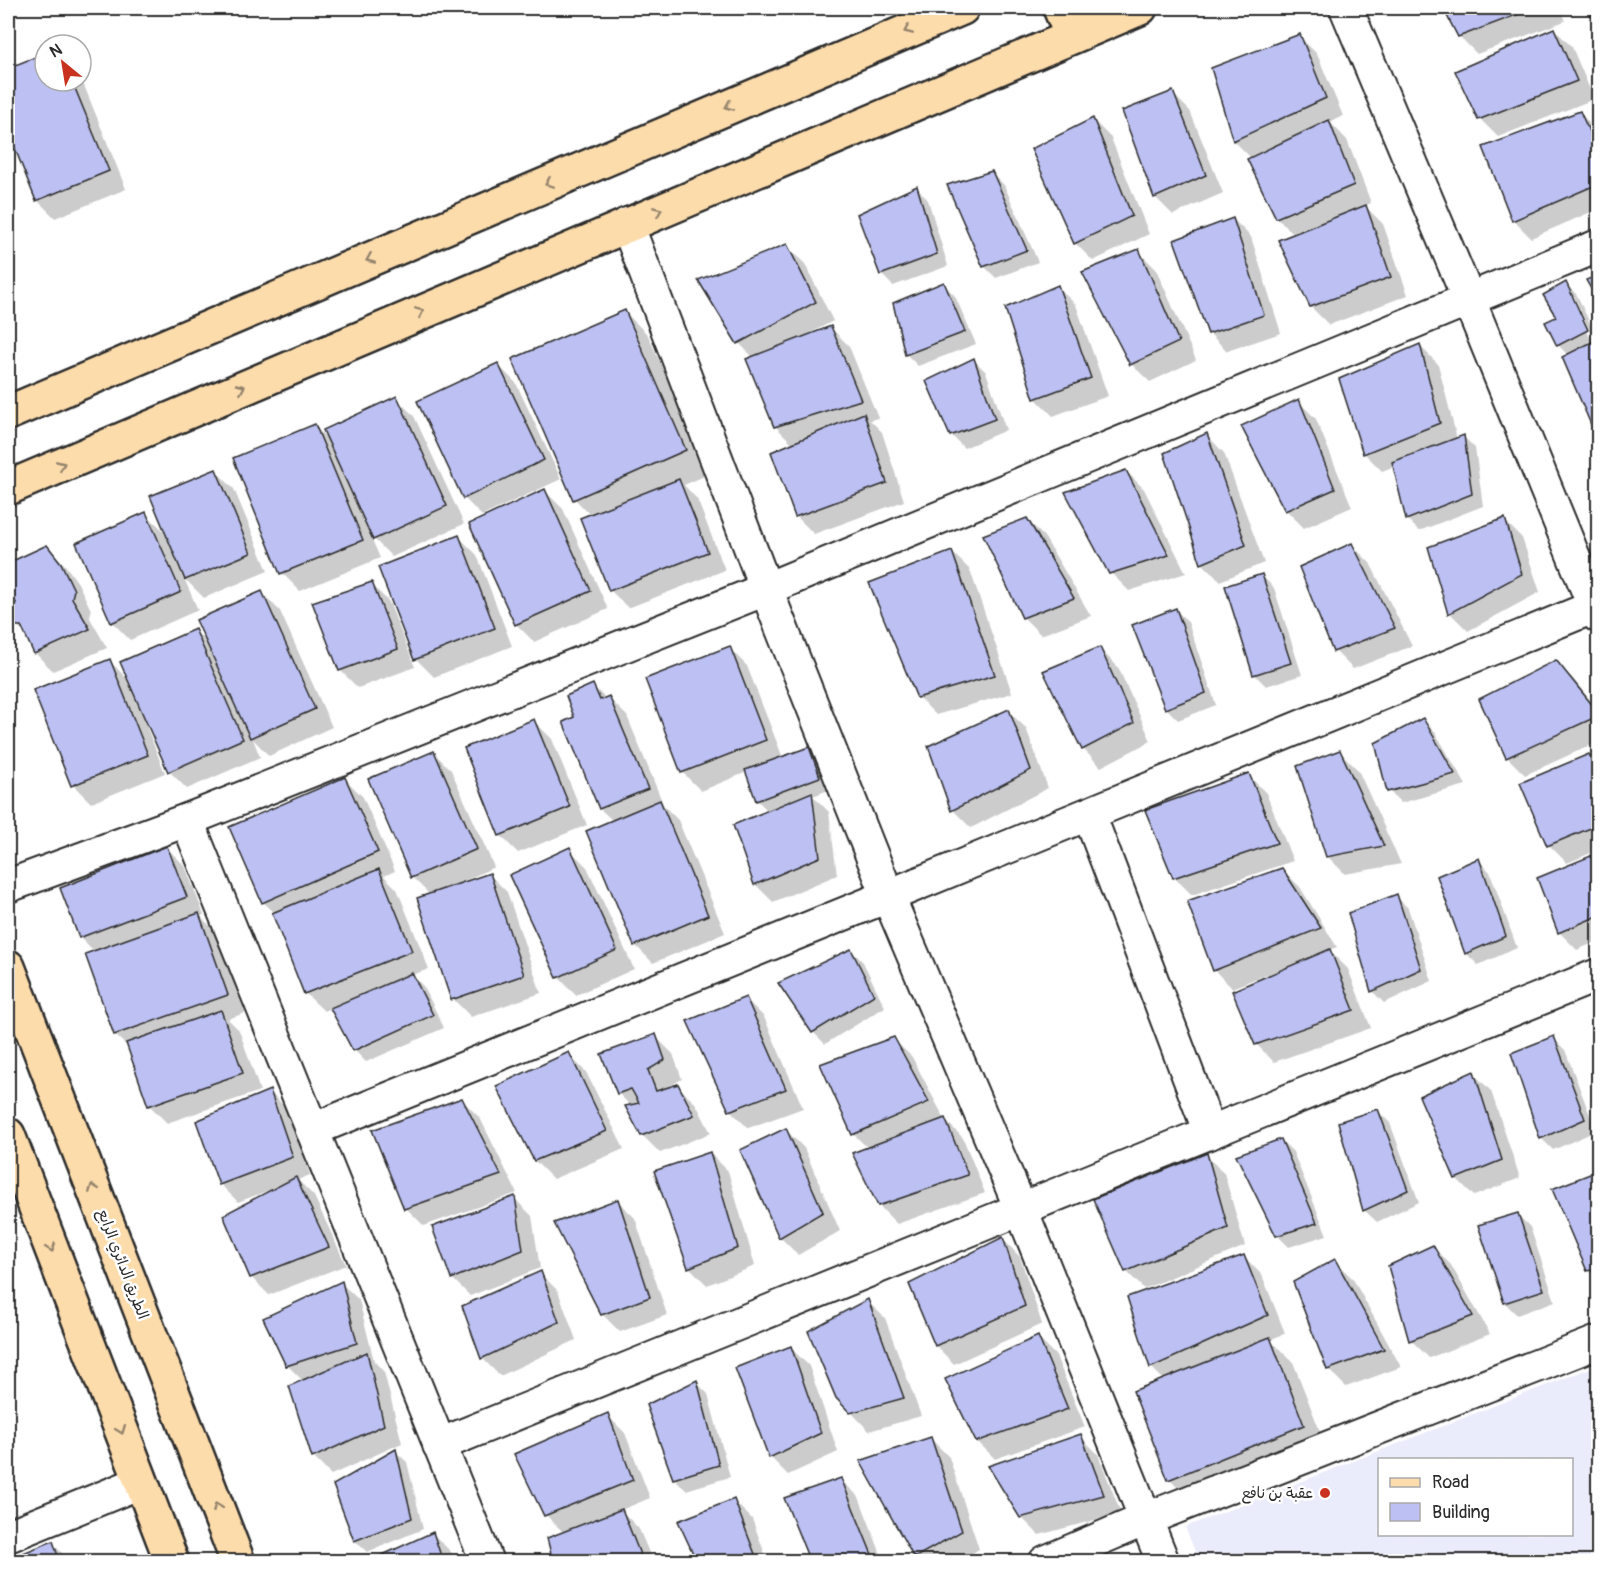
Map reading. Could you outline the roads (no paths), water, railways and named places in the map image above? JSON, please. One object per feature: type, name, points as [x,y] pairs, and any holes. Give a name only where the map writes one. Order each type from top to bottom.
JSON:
[{"type":"main road","points":[[8,413],[962,8]]},
{"type":"main road","points":[[8,488],[627,224],[1066,22],[1140,8]]},
{"type":"main road","name":"الطريق الدائري الرابع","points":[[8,967],[238,1562]]},
{"type":"main road","points":[[8,1135],[172,1562]]},
{"type":"street","points":[[312,1130],[1597,609],[1470,300],[1346,8]]},
{"type":"street","points":[[627,224],[766,589],[888,896],[1022,1209],[1163,1562]]},
{"type":"street","points":[[8,886],[187,820],[766,589],[1599,246]]},
{"type":"street","points":[[1089,814],[1210,1132]]},
{"type":"street","points":[[187,820],[487,1562]]},
{"type":"street","points":[[439,1444],[1599,975]]},
{"type":"street","points":[[1045,1562],[1146,1519],[1599,1342]]},
{"type":"street","points":[[8,1536],[141,1482]]},
{"type":"place","name":"عقبة بن نافع","points":[[1325,1493]]}]
